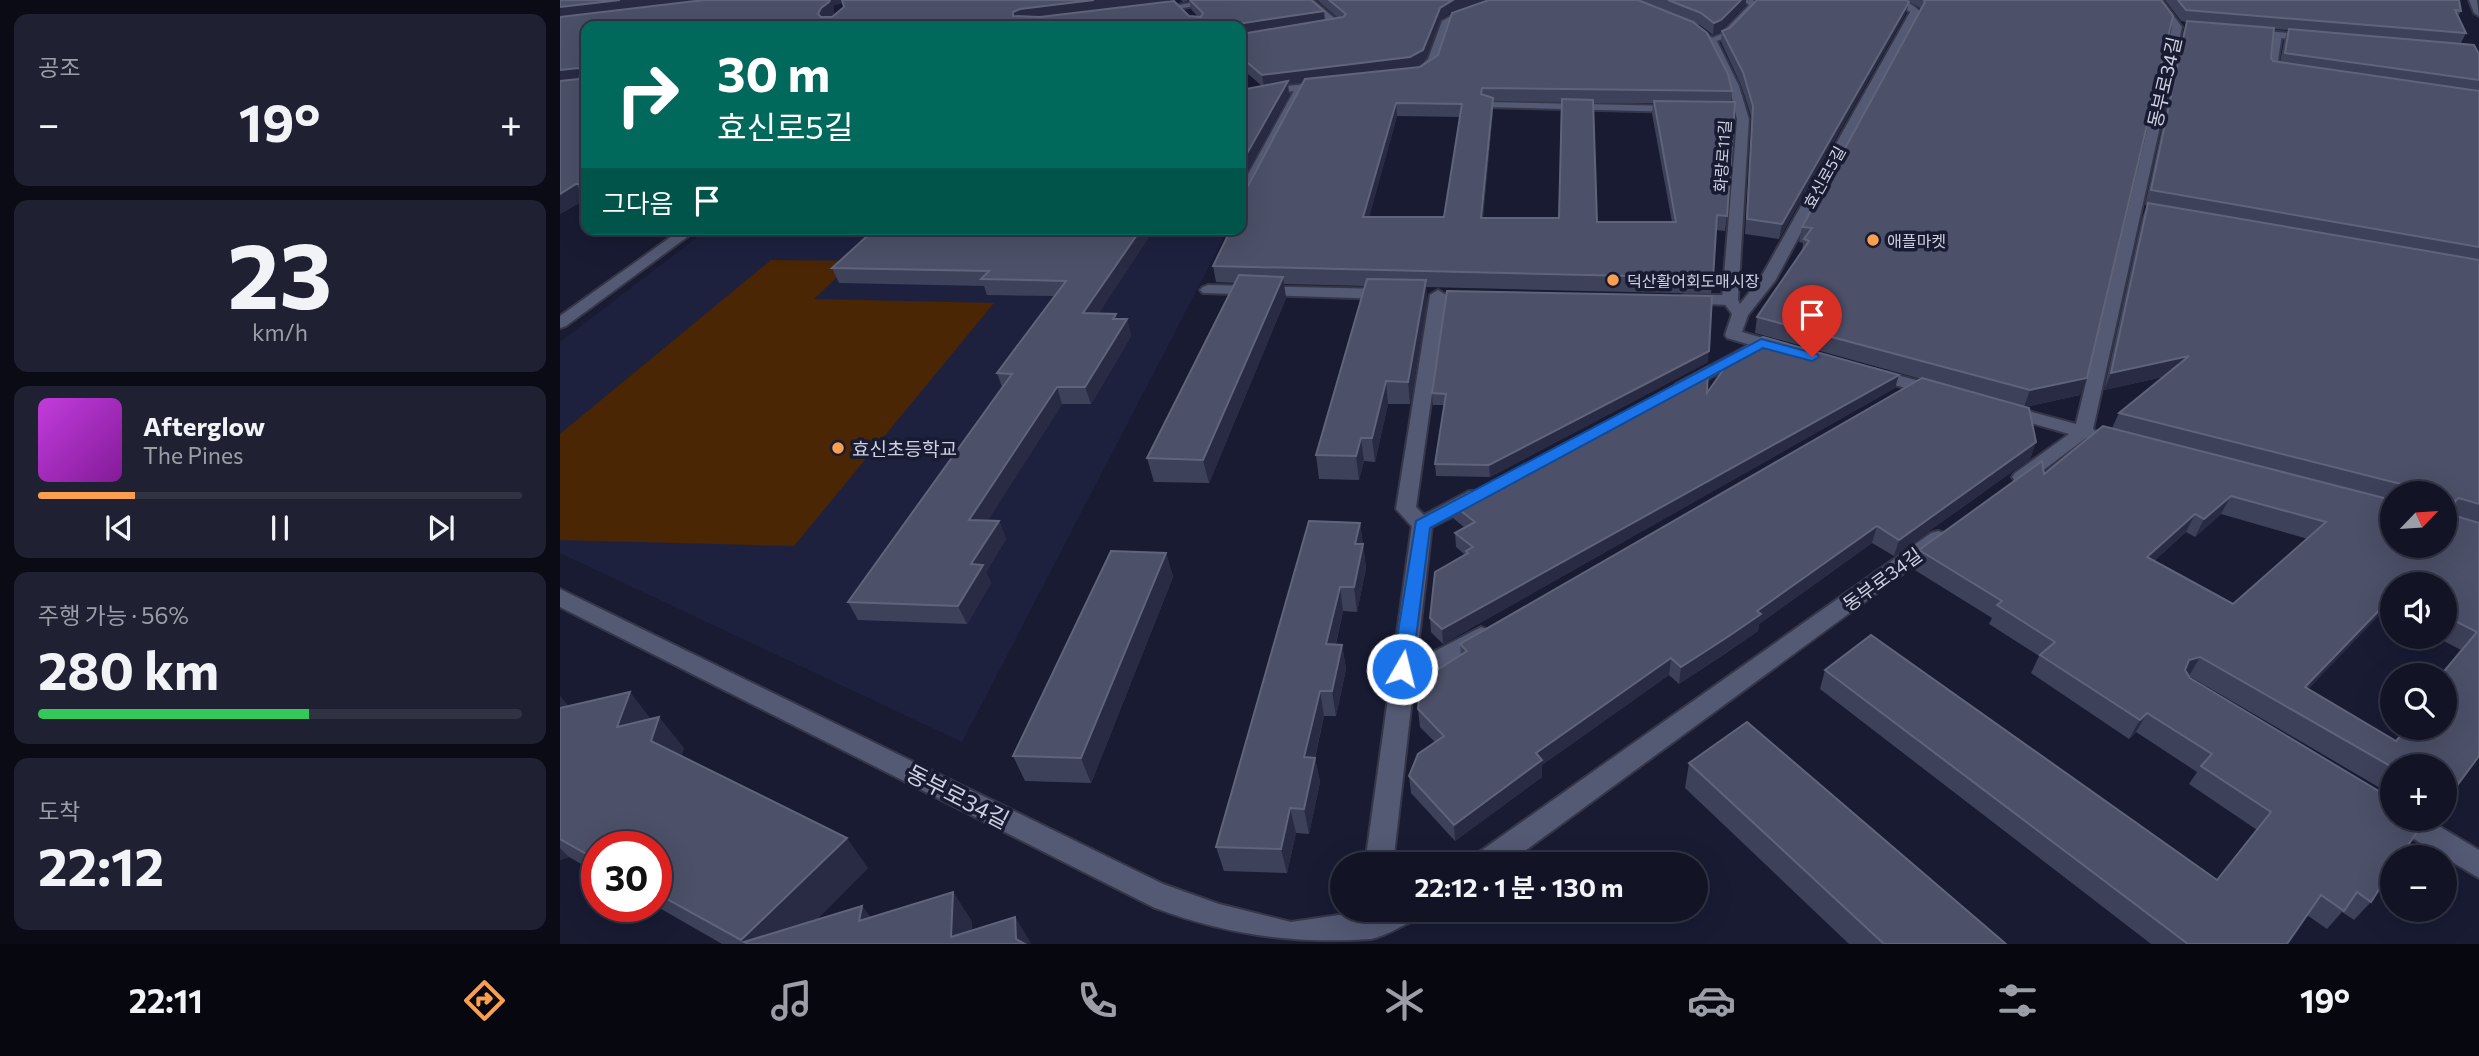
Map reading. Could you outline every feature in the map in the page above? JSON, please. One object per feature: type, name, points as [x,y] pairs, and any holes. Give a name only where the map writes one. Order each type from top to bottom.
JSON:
[{"type":"street","points":[[1175,6],[1224,0]]},
{"type":"street","points":[[1308,0],[1339,26],[1314,30]]},
{"type":"street","points":[[1405,77],[1423,72],[1431,66],[1446,22],[1455,16],[1513,0]]},
{"type":"street","points":[[1679,20],[1712,40],[1724,36],[1754,4],[1747,0]]},
{"type":"street","name":"효신로5길","points":[[1735,307],[1767,281],[1915,12],[1911,7],[1894,0]]},
{"type":"street","name":"동부로34길","points":[[2083,432],[2142,211],[2184,27],[2157,0]]},
{"type":"street","points":[[2473,0],[2479,13]]},
{"type":"street","points":[[2229,31],[2329,39]]},
{"type":"street","points":[[2277,35],[2272,69],[2299,73]]},
{"type":"street","name":"화랑로11길","points":[[1712,40],[1734,86],[1743,118],[1735,307]]},
{"type":"street","points":[[1250,83],[1259,93]]},
{"type":"street","points":[[1246,97],[1333,84]]},
{"type":"street","points":[[1246,190],[1300,87]]},
{"type":"street","points":[[1488,105],[1688,109]]},
{"type":"street","points":[[1728,110],[1741,110]]},
{"type":"street","points":[[560,323],[683,235]]},
{"type":"street","points":[[1208,290],[1396,294]]},
{"type":"street","points":[[1380,852],[1422,525],[1406,509],[1438,295]]},
{"type":"street","points":[[1674,299],[1735,307],[1733,335],[1800,354]]},
{"type":"street","points":[[1851,368],[1954,396]]},
{"type":"street","points":[[1891,399],[1915,385]]},
{"type":"street","points":[[1993,407],[2110,439]]},
{"type":"street","points":[[2004,490],[2083,432]]},
{"type":"street","name":"동부로34길","points":[[1502,852],[1667,736],[1959,522]]},
{"type":"street","name":"동부로34길","points":[[560,597],[1154,895],[1219,918],[1292,936],[1352,922]]},
{"type":"street","points":[[1402,669],[1444,657],[1493,629]]},
{"type":"street","points":[[2424,831],[2479,865]]},
{"type":"lane","points":[[1669,393],[1761,343]]},
{"type":"lane","points":[[1422,525],[1495,486]]},
{"type":"shaded area","name":"효신초등학교","points":[[700,235],[1225,235],[962,742],[560,553],[560,342]]},
{"type":"shaded area","points":[[771,260],[854,261],[814,299],[994,303],[794,546],[560,540],[560,434]]},
{"type":"building","points":[[560,0],[620,0],[560,7]]},
{"type":"building","points":[[704,0],[830,0],[821,8],[818,14],[821,17],[832,17],[844,7],[842,0],[1094,0],[1013,12],[1013,16],[1040,17],[1174,1],[1189,16],[1201,17],[1203,13],[1190,0],[1311,0],[1324,11],[1246,23],[581,21],[581,70],[560,70],[560,17]]},
{"type":"building","points":[[1329,0],[1453,0],[1440,8],[1423,50],[1410,57],[1262,75],[1246,61],[1246,33],[1343,17],[1346,14]]},
{"type":"building","points":[[1489,0],[1638,0],[1693,22],[1707,33],[1728,74],[1732,91],[1482,88],[1481,94],[1493,98],[1481,218],[1559,218],[1562,99],[1593,100],[1597,222],[1676,222],[1654,101],[1735,102],[1727,216],[1717,215],[1713,278],[1213,266],[1228,235],[1246,235],[1246,187],[1305,79],[1420,67],[1438,55],[1452,13]],"holes":[[[1396,103],[1462,104],[1444,217],[1363,217]]]},
{"type":"building","points":[[1668,0],[1741,0],[1721,20],[1714,23],[1701,13]]},
{"type":"building","points":[[1757,0],[1909,2],[1782,224],[1747,219],[1753,106],[1743,72],[1722,31],[1730,28]]},
{"type":"building","points":[[1924,0],[2161,0],[2173,16],[2087,378],[2030,390],[1757,317],[1809,241],[1804,239],[1812,228],[1802,227]]},
{"type":"building","points":[[2178,0],[2459,0],[2461,11],[2455,10],[2466,33],[2186,10]]},
{"type":"building","points":[[2187,21],[2274,28],[2273,61],[2479,91],[2479,247],[2151,190]]},
{"type":"building","points":[[2289,29],[2474,45],[2479,54],[2479,80],[2285,53]]},
{"type":"building","points":[[581,74],[581,184],[576,184],[560,194],[560,81],[579,79]]},
{"type":"building","points":[[1288,81],[1246,155],[1246,89]]},
{"type":"building","points":[[2148,203],[2479,260],[2479,504],[2457,500],[2457,481],[2389,481],[2119,413],[2189,356],[2111,373]]},
{"type":"building","points":[[868,235],[1137,235],[1083,313],[1116,314],[1113,319],[1127,319],[1085,387],[1057,387],[969,520],[999,521],[971,564],[983,565],[958,606],[848,602],[1012,374],[997,373],[1066,281],[981,279],[989,271],[832,268]]},
{"type":"building","points":[[1239,275],[1283,277],[1203,460],[1147,458]]},
{"type":"building","points":[[1367,279],[1426,280],[1408,382],[1386,381],[1372,438],[1361,438],[1356,456],[1316,455]]},
{"type":"building","points":[[1447,291],[1712,296],[1709,351],[1489,465],[1435,464],[1446,394],[1432,393]]},
{"type":"building","points":[[1763,337],[1899,375],[1442,629],[1430,618],[1435,572],[1468,553],[1466,551],[1473,547],[1455,533],[1475,522],[1452,504],[1708,367],[1707,393],[1735,353]]},
{"type":"building","points":[[1922,378],[2029,408],[2036,442],[1899,540],[1877,526],[1757,611],[1761,614],[1681,667],[1671,658],[1536,753],[1542,760],[1454,825],[1409,776],[1418,754],[1444,736],[1418,709],[1421,680],[1467,651],[1460,644]]},
{"type":"building","points":[[2103,426],[2380,497],[2380,558],[2457,558],[2457,516],[2479,523],[2479,756],[2457,786],[2457,754],[2380,754],[2380,760],[2200,657],[2189,660],[2185,670],[2190,678],[2380,792],[2380,831],[2417,831],[2408,845],[2380,845],[2380,888],[2371,902],[2357,892],[2344,911],[2321,895],[2287,944],[2188,944],[1825,670],[1871,635],[2217,880],[2271,812],[2201,766],[2212,754],[2147,713],[2140,720],[2040,655],[2055,642],[1997,605],[2002,601],[1919,550],[2042,461],[2044,474]],"holes":[[[2231,496],[2326,522],[2233,604],[2147,557],[2195,514],[2204,519]]]},
{"type":"building","points":[[1309,521],[1360,523],[1355,544],[1363,544],[1354,587],[1340,587],[1326,644],[1342,645],[1332,691],[1320,691],[1304,757],[1315,758],[1304,809],[1290,808],[1281,849],[1216,847]]},
{"type":"building","points":[[1111,551],[1166,553],[1081,758],[1013,756]]},
{"type":"building","points":[[630,692],[617,727],[659,717],[651,741],[847,838],[741,940],[672,902],[672,831],[581,831],[581,851],[560,839],[560,708]]},
{"type":"building","points":[[1747,722],[2006,944],[1884,944],[1689,763]]},
{"type":"building","points":[[953,892],[951,937],[1015,917],[1016,939],[1025,944],[744,942],[862,906],[859,921]]},
{"type":"place","name":"애플마켓","points":[[1873,240]]},
{"type":"place","name":"덕산활어회도매시장","points":[[1613,280]]},
{"type":"place","name":"효신초등학교","points":[[838,448]]},
{"type":"route","points":[[1402,669],[1422,525],[1761,343],[1812,357]]}]
